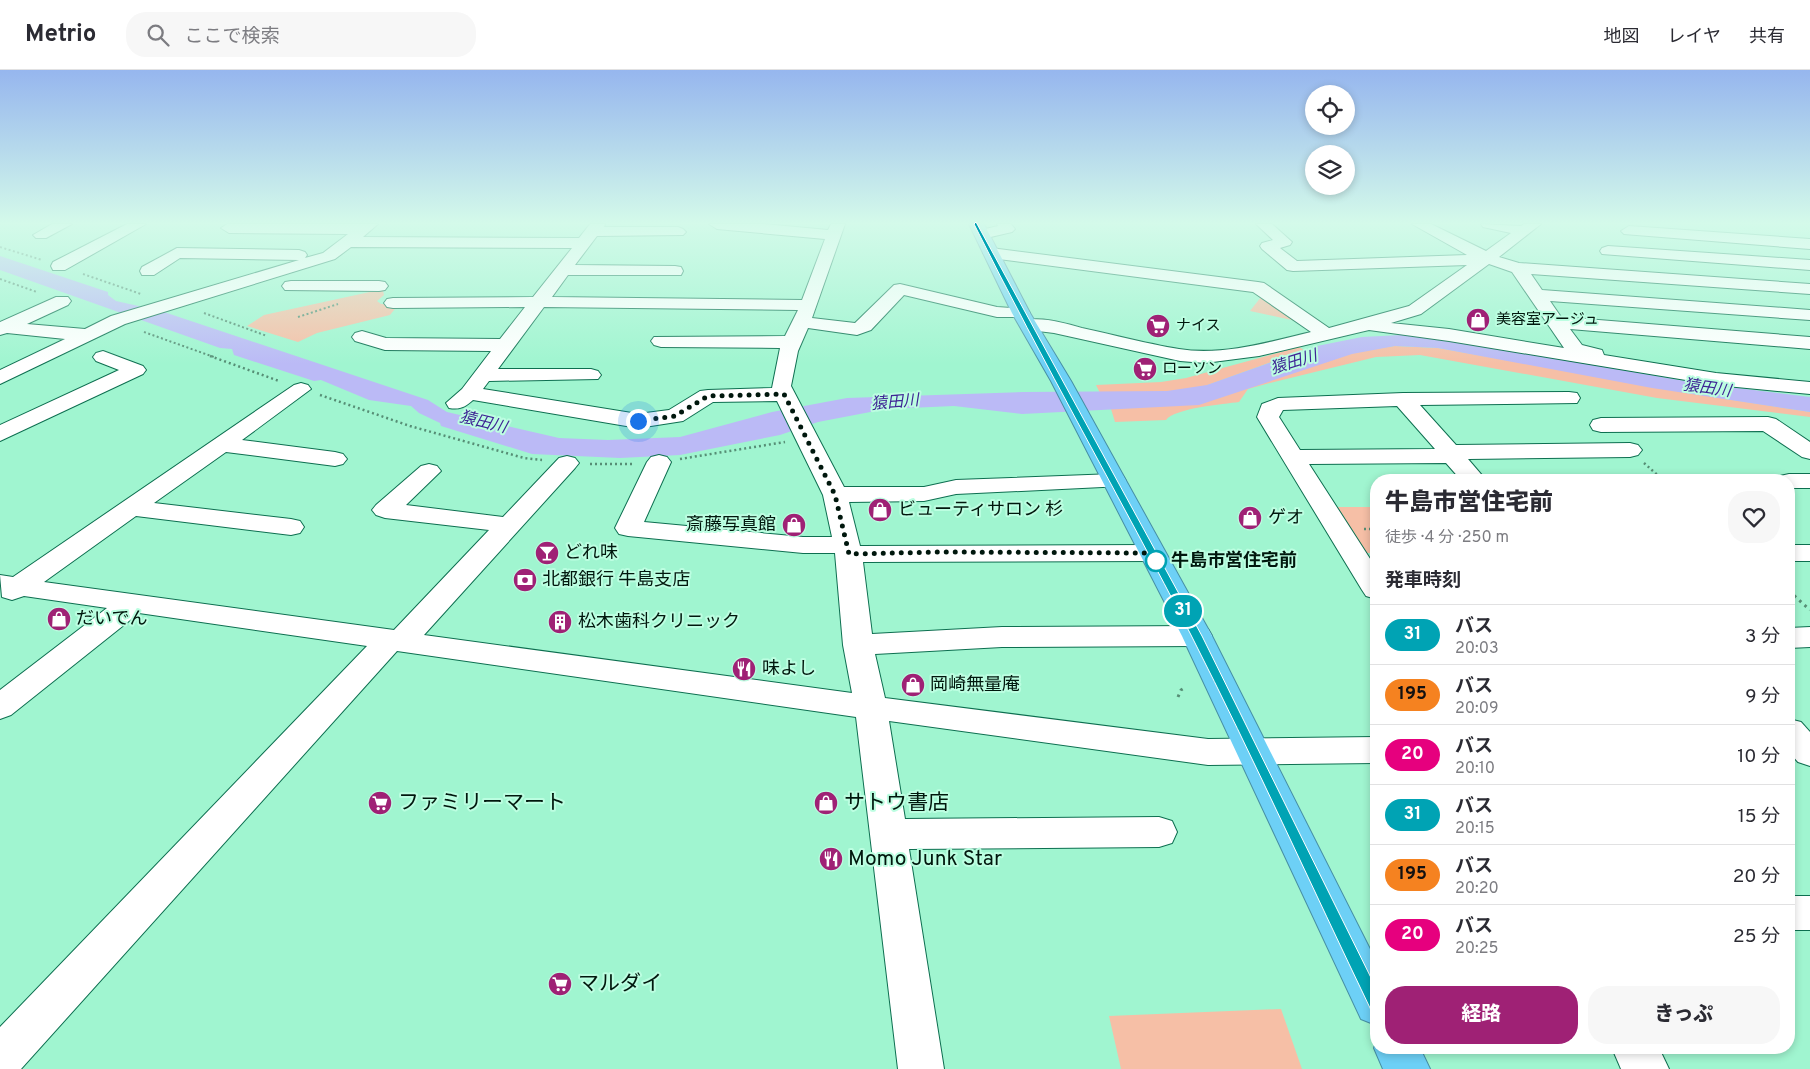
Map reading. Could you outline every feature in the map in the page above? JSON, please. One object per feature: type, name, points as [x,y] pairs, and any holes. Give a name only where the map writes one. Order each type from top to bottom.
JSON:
[{"type":"highway","points":[[1000,271],[1197,636],[1370,993]]},
{"type":"highway","points":[[1399,1054],[1407,1069]]},
{"type":"street","points":[[0,378],[116,321],[280,271]]},
{"type":"street","points":[[310,271],[291,286],[379,286]]},
{"type":"street","points":[[564,271],[462,398],[638,421],[675,416],[708,396],[785,397]]},
{"type":"street","points":[[633,271],[675,271]]},
{"type":"street","points":[[821,271],[805,314],[792,342],[781,386],[835,495],[848,550],[858,645],[871,707],[887,834],[921,1069]]},
{"type":"street","points":[[1134,271],[1258,286],[1327,334]]},
{"type":"street","points":[[393,303],[539,302],[805,314],[857,328],[864,326],[900,289],[1054,327],[1180,355],[1206,357],[1259,350],[1362,326],[1415,310],[1471,271]]},
{"type":"street","points":[[1520,271],[1575,350],[1627,361],[1703,372],[1810,382]]},
{"type":"street","points":[[1554,271],[1810,289]]},
{"type":"street","points":[[1537,295],[1810,315]]},
{"type":"street","points":[[2,328],[62,301]]},
{"type":"street","points":[[1556,322],[1810,343]]},
{"type":"street","points":[[1362,326],[1449,336],[1716,379],[1810,388]]},
{"type":"street","points":[[2,328],[86,335]]},
{"type":"street","points":[[362,337],[385,344],[506,344]]},
{"type":"street","points":[[661,342],[792,342]]},
{"type":"street","points":[[0,434],[31,417],[136,370],[103,357]]},
{"type":"street","points":[[483,374],[591,375]]},
{"type":"street","points":[[6,590],[132,508],[301,389]]},
{"type":"street","points":[[1370,580],[1268,417],[1270,409],[1278,404],[1403,399],[1569,398]]},
{"type":"street","points":[[1403,399],[1469,474]]},
{"type":"street","points":[[1601,425],[1768,424],[1810,452]]},
{"type":"street","points":[[223,445],[335,459]]},
{"type":"street","points":[[1293,457],[1630,450]]},
{"type":"street","points":[[659,462],[628,528],[848,550],[1152,553]]},
{"type":"street","points":[[0,1059],[567,463]]},
{"type":"street","points":[[429,471],[384,510],[508,525]]},
{"type":"street","points":[[835,495],[924,494],[956,487],[1114,481]]},
{"type":"street","points":[[1795,481],[1810,481]]},
{"type":"street","points":[[132,508],[291,527]]},
{"type":"street","points":[[1795,553],[1810,553]]},
{"type":"street","points":[[6,590],[133,603],[395,642],[1208,752],[1370,750]]},
{"type":"street","points":[[0,706],[133,603]]},
{"type":"street","points":[[858,645],[1002,637],[1197,636]]},
{"type":"street","points":[[1795,638],[1810,638]]},
{"type":"street","points":[[887,834],[1159,832]]},
{"type":"street","points":[[1795,913],[1810,913]]},
{"type":"street","points":[[1637,1054],[1646,1069]]},
{"type":"path","points":[[84,271],[167,304],[197,311],[267,336]]},
{"type":"path","points":[[0,279],[62,301]]},
{"type":"path","points":[[116,321],[301,389],[410,426],[524,458],[567,463],[618,465],[659,462],[806,436]]},
{"type":"path","points":[[1795,596],[1810,610]]},
{"type":"path","points":[[1178,697],[1181,690],[1186,687]]},
{"type":"shaded area","points":[[379,290],[383,291],[384,295],[377,301],[381,304],[398,305],[390,315],[317,333],[298,342],[247,326],[264,315]]},
{"type":"shaded area","points":[[1261,297],[1296,321],[1250,311]]},
{"type":"shaded area","points":[[1395,346],[1438,348],[1810,412],[1810,417],[1657,398],[1420,355],[1376,357],[1266,384],[1248,389],[1239,402],[1179,412],[1166,420],[1115,422],[1111,409],[1349,351]]},
{"type":"shaded area","points":[[1299,347],[1304,350],[1194,390],[1101,395],[1096,385],[1161,382],[1186,378]]},
{"type":"shaded area","points":[[1337,507],[1370,507],[1370,553],[1366,553]]},
{"type":"shaded area","points":[[1281,1009],[1302,1069],[1121,1069],[1109,1016]]},
{"type":"water","name":"猿田川","points":[[2,271],[44,271],[108,292],[108,295],[116,301],[161,311],[428,400],[447,412],[559,438],[608,440],[680,437],[772,412],[847,398],[1023,392],[1167,391],[1207,385],[1317,346],[1362,337],[1401,335],[1453,341],[1697,383],[1810,397],[1810,412],[1652,388],[1438,348],[1395,346],[1352,354],[1199,405],[1022,414],[954,406],[886,409],[818,422],[780,435],[680,455],[620,458],[532,454],[441,426],[440,423],[419,413],[411,406],[369,400],[321,380],[314,381],[234,355],[232,349],[220,348]]},
{"type":"bus line","name":"31","points":[[999,271],[1061,382],[1197,636],[1370,992]]},
{"type":"place","name":"美容室アージュ","points":[[1478,320]]},
{"type":"place","name":"ナイス","points":[[1158,326]]},
{"type":"place","name":"ローソン","points":[[1145,369]]},
{"type":"place","name":"ビューティサロン 杉","points":[[880,510]]},
{"type":"place","name":"ゲオ","points":[[1250,518]]},
{"type":"place","name":"斎藤写真館","points":[[794,525]]},
{"type":"place","name":"どれ味","points":[[547,553]]},
{"type":"place","name":"牛島市営住宅前","points":[[1156,561]]},
{"type":"place","name":"北都銀行 牛島支店","points":[[525,580]]},
{"type":"place","name":"だいでん","points":[[59,619]]},
{"type":"place","name":"松木歯科クリニック","points":[[560,622]]},
{"type":"place","name":"味よし","points":[[744,669]]},
{"type":"place","name":"岡崎無量庵","points":[[913,685]]},
{"type":"place","name":"ファミリーマート","points":[[380,803]]},
{"type":"place","name":"サトウ書店","points":[[826,803]]},
{"type":"place","name":"Momo Junk Star","points":[[831,859]]},
{"type":"place","name":"マルダイ","points":[[560,984]]},
{"type":"route","points":[[638,421],[675,416],[708,396],[784,394],[835,495],[849,554],[940,552],[1152,553],[1156,561]]}]
